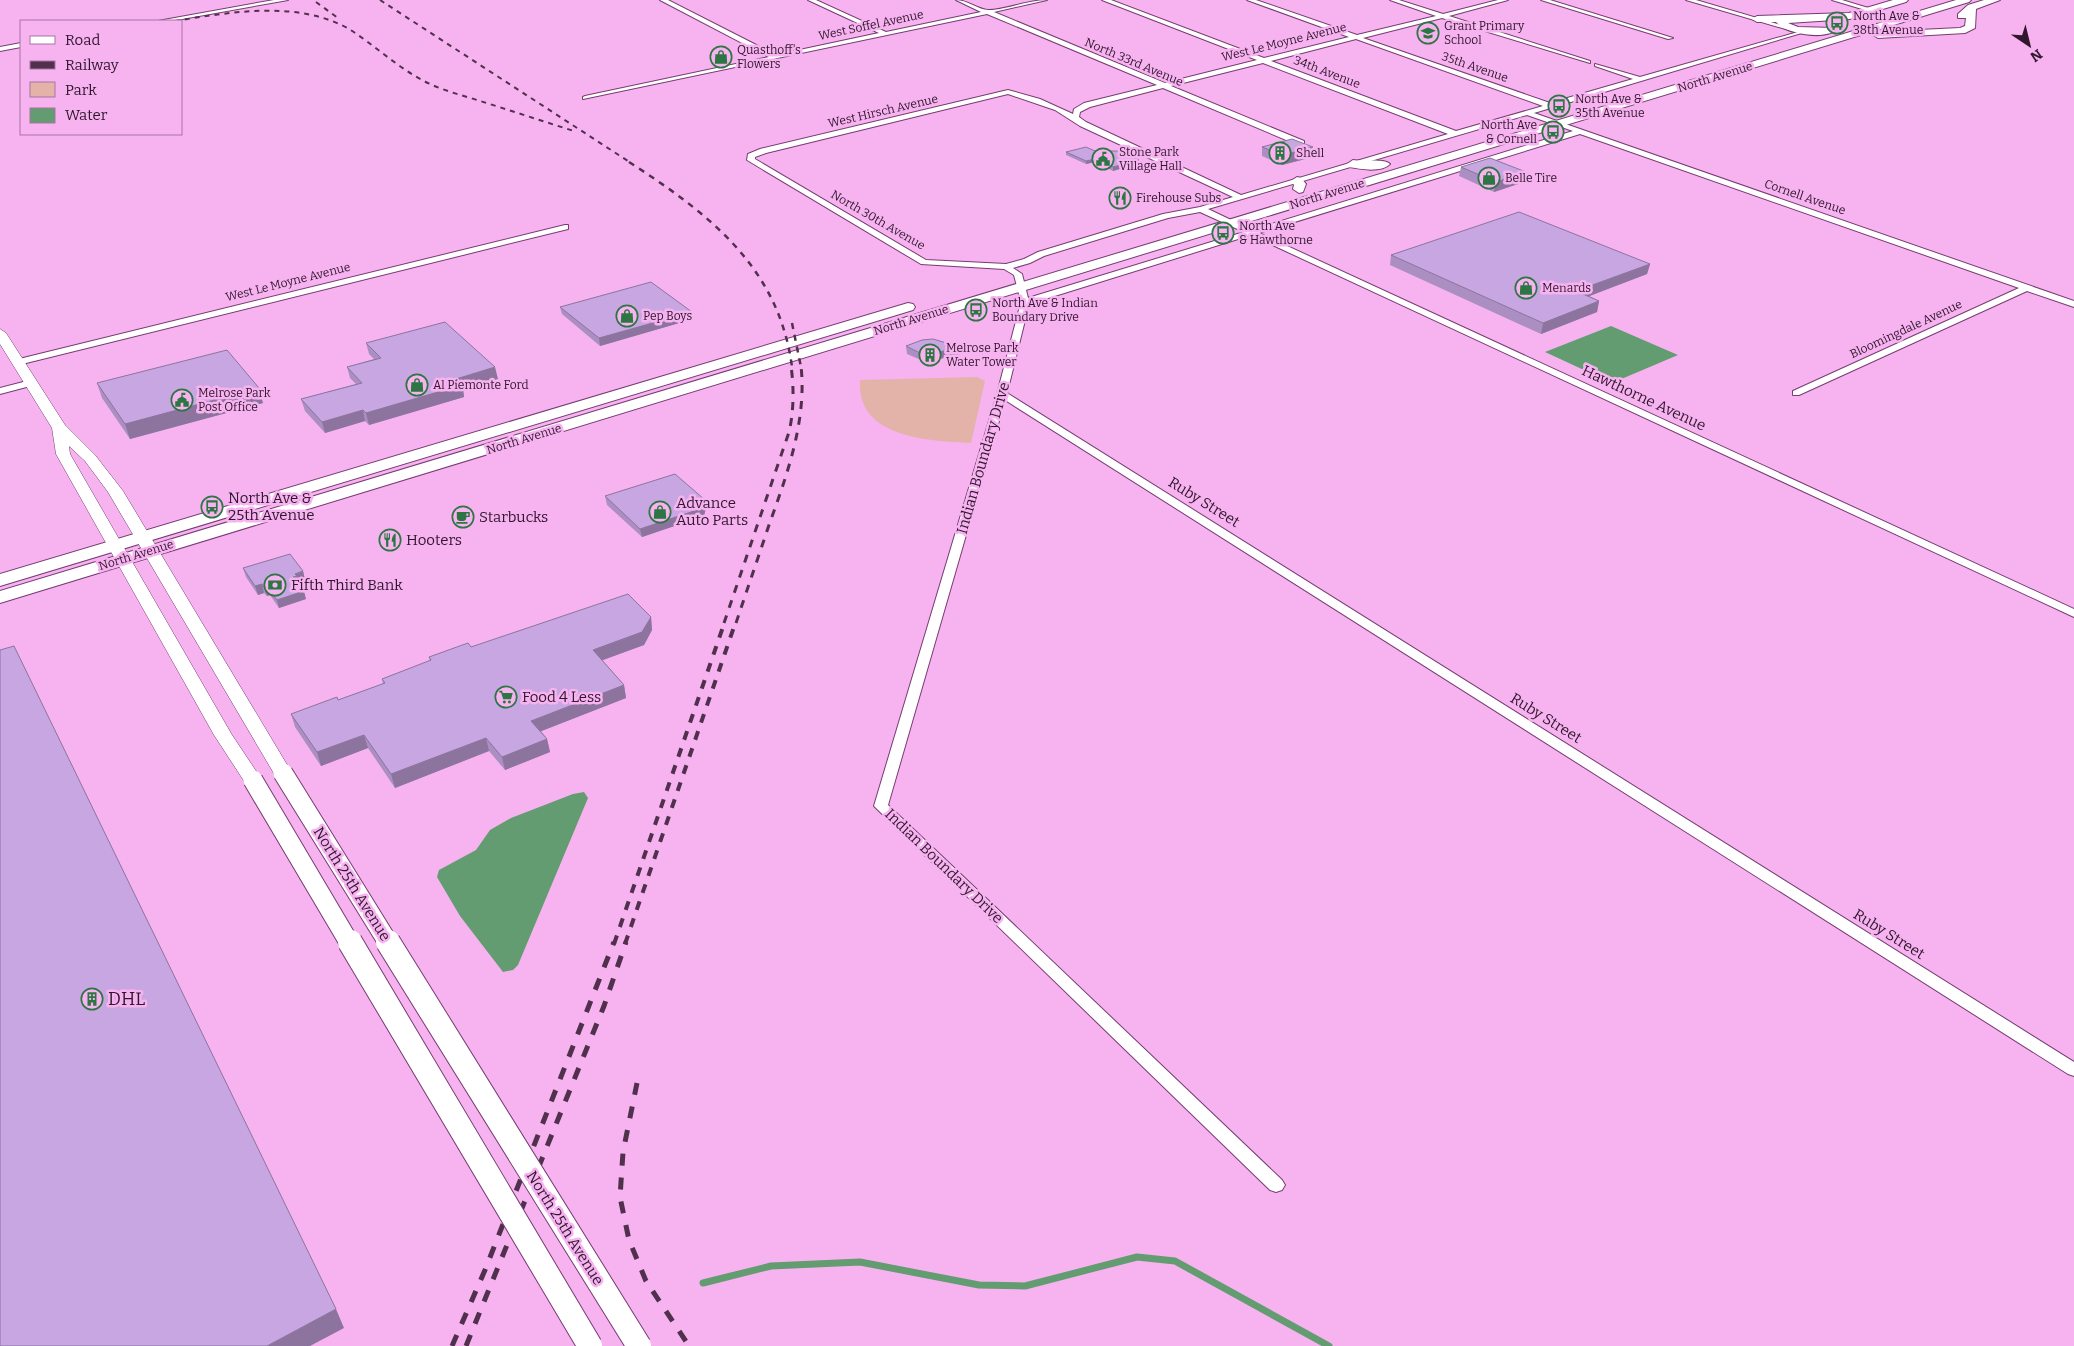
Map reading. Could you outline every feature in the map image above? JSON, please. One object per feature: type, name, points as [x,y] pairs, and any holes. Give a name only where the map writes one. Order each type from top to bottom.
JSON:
[{"type":"main road","points":[[1757,19],[1796,30],[1903,0]]},
{"type":"main road","name":"North Avenue","points":[[146,544],[358,488],[475,453],[1017,282],[1207,212],[1298,185],[1384,164],[1541,117],[1796,30],[1831,30],[1931,0]]},
{"type":"main road","name":"North Avenue","points":[[0,597],[120,552],[346,476],[462,441],[1017,282],[1231,223],[1914,16],[1995,0]]},
{"type":"main road","points":[[1914,16],[1912,20],[1926,27],[1958,27],[1962,14],[1968,4]]},
{"type":"main road","points":[[1839,39],[1961,31],[1970,28],[1972,23],[1968,4]]},
{"type":"main road","points":[[1761,63],[1774,53],[1833,35],[1858,22]]},
{"type":"main road","points":[[1349,163],[1364,166],[1384,164]]},
{"type":"main road","points":[[1313,198],[1417,180]]},
{"type":"main road","name":"North 25th Avenue","points":[[0,333],[59,428],[90,458],[115,490],[266,746],[639,1346]]},
{"type":"main road","name":"North 25th Avenue","points":[[59,428],[63,454],[235,752],[590,1346]]},
{"type":"main road","points":[[462,441],[475,453]]},
{"type":"main road","points":[[346,476],[358,488]]},
{"type":"main road","name":"North Avenue","points":[[0,580],[120,552]]},
{"type":"street","points":[[167,20],[285,0]]},
{"type":"street","points":[[664,0],[775,57]]},
{"type":"street","points":[[811,0],[885,34]]},
{"type":"street","name":"North 33rd Avenue","points":[[959,0],[1301,143]]},
{"type":"street","name":"West Soffel Avenue","points":[[585,98],[1044,0]]},
{"type":"street","name":"34th Avenue","points":[[1105,0],[1456,134]]},
{"type":"street","name":"35th Avenue","points":[[1250,0],[1551,106]]},
{"type":"street","points":[[1393,0],[1588,62]]},
{"type":"street","name":"West Le Moyne Avenue","points":[[1075,118],[1077,111],[1087,105],[1505,0]]},
{"type":"street","points":[[1544,0],[1670,38]]},
{"type":"street","points":[[1689,0],[1757,19]]},
{"type":"street","points":[[1835,0],[1872,10]]},
{"type":"street","name":"North Avenue","points":[[1207,212],[1240,198],[1298,185],[1349,163],[1551,106],[1796,30]]},
{"type":"street","points":[[0,49],[20,45]]},
{"type":"street","points":[[1597,65],[1640,79]]},
{"type":"street","name":"West Hirsch Avenue","points":[[763,151],[1008,92],[1024,96],[1075,118]]},
{"type":"street","name":"Cornell Avenue","points":[[1528,112],[2074,304]]},
{"type":"street","points":[[1075,118],[1083,124],[1240,198]]},
{"type":"street","name":"North Avenue","points":[[1017,282],[1250,232],[1580,131]]},
{"type":"street","name":"North 30th Avenue","points":[[763,151],[751,156],[750,160],[924,262],[1017,282]]},
{"type":"street","name":"Hawthorne Avenue","points":[[1207,212],[2074,613]]},
{"type":"street","name":"West Le Moyne Avenue","points":[[18,362],[564,227]]},
{"type":"street","name":"Indian Boundary Drive","points":[[1017,282],[1002,394],[881,806],[1276,1185]]},
{"type":"street","name":"Bloomingdale Avenue","points":[[1796,393],[2026,288]]},
{"type":"street","points":[[0,391],[31,383]]},
{"type":"street","name":"Ruby Street","points":[[1002,394],[2074,1070]]},
{"type":"green space","points":[[977,377],[985,381],[971,443],[935,440],[898,432],[882,425],[870,414],[862,399],[860,380]]},
{"type":"water","points":[[1611,326],[1678,355],[1612,383],[1545,352]]},
{"type":"water","points":[[584,792],[588,798],[518,965],[513,970],[503,972],[460,916],[437,877],[439,870],[476,850],[490,830],[511,818],[573,794]]},
{"type":"building","points":[[1292,139],[1313,147],[1283,155],[1262,147]]},
{"type":"building","name":"Stone Park Village Hall","points":[[1086,147],[1095,151],[1121,151],[1139,160],[1113,167],[1095,159],[1086,161],[1066,152]]},
{"type":"building","points":[[1490,158],[1526,172],[1496,182],[1461,167]]},
{"type":"building","name":"Menards","points":[[1519,212],[1650,264],[1576,291],[1599,301],[1543,323],[1391,255]]},
{"type":"building","name":"Pep Boys","points":[[651,282],[692,312],[599,338],[560,307]]},
{"type":"building","name":"Al Piemonte Ford","points":[[445,322],[495,367],[456,379],[462,385],[366,413],[363,410],[322,422],[301,399],[362,383],[347,367],[381,358],[366,343]]},
{"type":"building","points":[[933,339],[960,347],[931,354],[920,353],[906,346],[922,340]]},
{"type":"building","name":"Melrose Park Post Office","points":[[227,350],[259,388],[125,424],[97,383]]},
{"type":"building","name":"Advance Auto Parts","points":[[675,474],[705,500],[703,508],[640,529],[605,496]]},
{"type":"building","name":"Fifth Third Bank","points":[[290,554],[303,571],[295,574],[297,576],[293,577],[304,591],[277,600],[267,586],[264,587],[262,584],[255,586],[243,568]]},
{"type":"building","name":"Food 4 Less","points":[[628,594],[651,617],[642,632],[593,650],[624,685],[531,721],[547,739],[502,757],[486,738],[391,774],[364,735],[317,752],[291,714],[337,697],[338,700],[385,683],[382,679],[431,660],[429,657],[468,643],[471,647]]},
{"type":"building","name":"DHL","points":[[14,646],[336,1309],[267,1346],[0,1346],[0,650]]},
{"type":"waterway","points":[[703,1283],[771,1266],[860,1262],[979,1285],[1025,1286],[1137,1257],[1175,1261],[1329,1346]]},
{"type":"railway","points":[[380,0],[631,163]]},
{"type":"railway","points":[[316,2],[338,18]]},
{"type":"railway","points":[[181,20],[241,12],[286,11],[308,14],[329,20],[349,29],[408,72],[441,89],[574,131]]},
{"type":"railway","points":[[629,162],[686,201],[712,223],[735,246],[756,272],[772,300],[785,332],[792,367]]},
{"type":"railway","points":[[792,323],[801,367]]},
{"type":"railway","points":[[724,623],[789,432],[793,399],[791,366]]},
{"type":"railway","points":[[736,623],[789,467],[801,407],[801,366]]},
{"type":"railway","points":[[614,944],[725,621]]},
{"type":"railway","points":[[625,944],[736,621]]},
{"type":"railway","points":[[452,1346],[485,1270],[614,942]]},
{"type":"railway","points":[[466,1346],[604,1006],[626,942]]},
{"type":"railway","points":[[637,1083],[623,1152],[620,1197],[629,1240],[646,1281],[689,1346]]},
{"type":"place","name":"North Ave & 38th Avenue","points":[[1837,23]]},
{"type":"place","name":"Grant Primary School","points":[[1428,33]]},
{"type":"place","name":"Quasthoff's Flowers","points":[[721,57]]},
{"type":"place","name":"North Ave & 35th Avenue","points":[[1559,106]]},
{"type":"place","name":"North Ave & Cornell","points":[[1553,132]]},
{"type":"place","name":"Shell","points":[[1280,153]]},
{"type":"place","name":"Stone Park Village Hall","points":[[1103,159]]},
{"type":"place","name":"Belle Tire","points":[[1489,178]]},
{"type":"place","name":"Firehouse Subs","points":[[1120,198]]},
{"type":"place","name":"North Ave & Hawthorne","points":[[1223,233]]},
{"type":"place","name":"Menards","points":[[1526,288]]},
{"type":"place","name":"North Ave & Indian Boundary Drive","points":[[976,310]]},
{"type":"place","name":"Pep Boys","points":[[627,316]]},
{"type":"place","name":"Melrose Park Water Tower","points":[[930,355]]},
{"type":"place","name":"Al Piemonte Ford","points":[[417,385]]},
{"type":"place","name":"Melrose Park Post Office","points":[[182,400]]},
{"type":"place","name":"North Ave & 25th Avenue","points":[[212,507]]},
{"type":"place","name":"Advance Auto Parts","points":[[660,512]]},
{"type":"place","name":"Starbucks","points":[[463,517]]},
{"type":"place","name":"Hooters","points":[[390,540]]},
{"type":"place","name":"Fifth Third Bank","points":[[275,585]]},
{"type":"place","name":"Food 4 Less","points":[[506,697]]},
{"type":"place","name":"DHL","points":[[92,999]]}]
